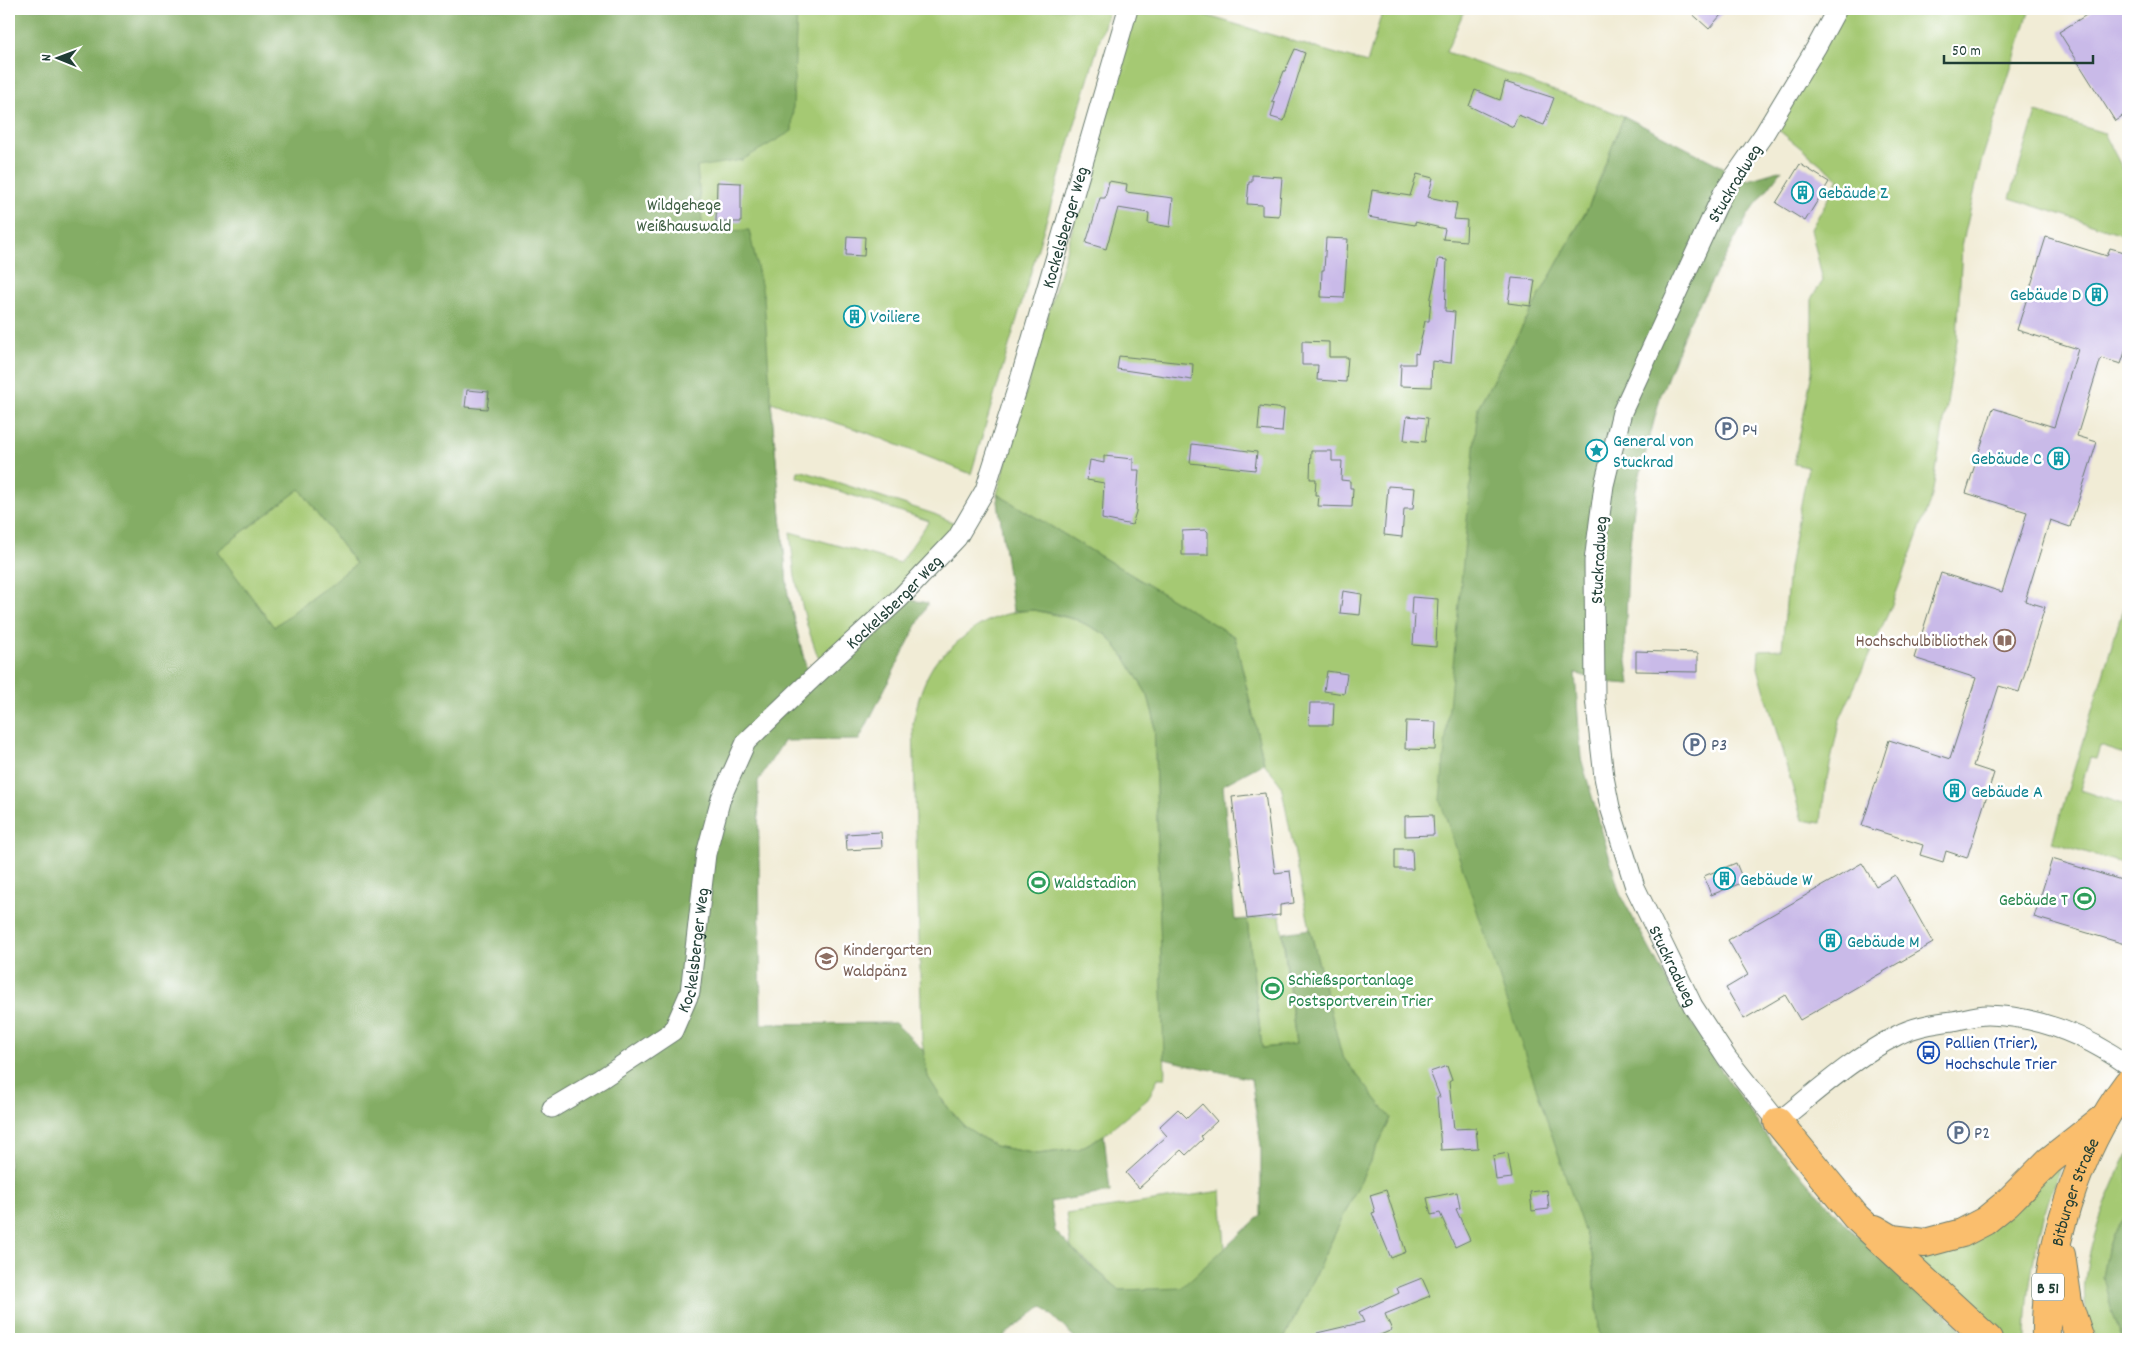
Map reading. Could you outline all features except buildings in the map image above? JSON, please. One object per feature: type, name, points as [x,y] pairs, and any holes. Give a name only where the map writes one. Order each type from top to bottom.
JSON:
[{"type":"main road","name":"Bitburger Straße","points":[[2046,1339],[2049,1278],[2058,1236],[2079,1172],[2105,1117],[2128,1083]]},
{"type":"main road","points":[[1856,1217],[1892,1239],[1925,1243],[1962,1233],[1984,1221],[2007,1203],[2049,1161],[2105,1117]]},
{"type":"main road","points":[[1778,1122],[1856,1217],[1988,1339]]},
{"type":"main road","points":[[2058,1236],[2068,1303],[2080,1339]]},
{"type":"street","name":"Kockelsberger Weg","points":[[552,1108],[601,1079],[673,1031],[690,992],[706,854],[721,798],[746,742],[900,598],[957,538],[985,490],[1019,384],[1128,9]]},
{"type":"street","name":"Stuckradweg","points":[[1778,1122],[1727,1058],[1693,1006],[1635,887],[1610,807],[1604,777],[1595,698],[1594,561],[1604,485],[1622,412],[1723,193],[1764,134],[1837,9]]},
{"type":"street","points":[[1778,1122],[1876,1047],[1900,1034],[1926,1025],[1985,1015],[2025,1019],[2066,1030],[2123,1061]]},
{"type":"green space","name":"Wildgehege Weißhauswald","points":[[9,9],[797,9],[792,131],[742,160],[697,167],[703,232],[749,230],[764,298],[788,596],[806,667],[817,680],[906,599],[928,603],[859,740],[784,741],[758,781],[761,1024],[895,1023],[923,1050],[928,1077],[945,1104],[964,1126],[995,1146],[1037,1154],[1079,1149],[1104,1135],[1110,1192],[1050,1202],[1055,1231],[1082,1259],[1120,1290],[1181,1288],[1261,1215],[1261,1146],[1251,1079],[1164,1059],[1154,718],[1148,696],[1126,659],[1107,635],[1077,620],[1055,614],[1034,610],[1013,611],[997,494],[1235,637],[1264,763],[1223,785],[1235,920],[1247,919],[1262,1048],[1296,1044],[1283,933],[1310,929],[1342,1056],[1391,1118],[1284,1339],[1076,1339],[1042,1306],[1000,1339],[9,1339]],"holes":[[[300,489],[356,564],[274,627],[217,551]]]},
{"type":"green space","name":"Wildgehege Weißhauswald","points":[[459,9],[1109,9],[971,474],[865,432],[771,402],[788,596],[806,667]]},
{"type":"green space","points":[[1135,9],[1184,9],[1367,63],[1383,9],[1465,9],[1446,52],[1624,116],[1589,206],[1478,407],[1592,1255],[1600,1339],[1284,1339],[1391,1118],[1342,1057],[1310,929],[1281,785],[1264,763],[1235,637],[997,494]]},
{"type":"green space","points":[[1842,9],[2030,9],[1982,159],[1962,246],[1957,340],[1932,496],[1891,607],[1840,719],[1825,788],[1821,823],[1802,820],[1758,668],[1759,650],[1782,649],[1789,568],[1808,467],[1794,464],[1812,372],[1812,297],[1823,281],[1811,229],[1839,179],[1776,128]]},
{"type":"green space","points":[[2036,112],[2104,133],[2128,179],[2128,210],[2122,234],[2010,198]]},
{"type":"green space","points":[[1624,116],[1748,180],[1782,170],[1750,212],[1688,324],[1661,394],[1636,490],[1628,562],[1625,646],[1630,684],[1602,682],[1575,673],[1581,758],[1620,894],[1667,981],[1719,1067],[1770,1141],[1847,1226],[1973,1339],[1600,1339],[1592,1255],[1440,800],[1478,407],[1589,206]]},
{"type":"green space","points":[[798,471],[803,471],[934,514],[957,524],[902,586],[822,659],[818,657],[807,625],[795,577],[790,532],[900,563],[929,521],[797,477]]},
{"type":"green space","points":[[300,489],[356,564],[274,627],[217,551]]},
{"type":"green space","points":[[2128,592],[2128,755],[2100,746],[2096,759],[2090,758],[2080,790],[2128,806],[2128,865],[2052,842]]},
{"type":"green space","name":"Waldstadion","points":[[1034,610],[1077,620],[1107,635],[1126,659],[1148,696],[1154,718],[1165,1078],[1158,1078],[1148,1099],[1104,1135],[1079,1149],[1037,1154],[995,1146],[964,1126],[945,1104],[928,1077],[922,1041],[913,723],[923,687],[935,663],[941,657],[969,633],[988,621],[1009,613]]},
{"type":"green space","name":"Schießsportanlage Postsportverein Trier","points":[[1280,915],[1296,1045],[1262,1048],[1247,919]]},
{"type":"green space","points":[[2128,1154],[2128,1213],[2113,1234],[2108,1249],[2109,1295],[2112,1312],[2123,1339],[2095,1339],[2088,1321],[2086,1307],[2085,1285],[2087,1267],[2091,1247],[2105,1206]]},
{"type":"green space","points":[[2061,1165],[2048,1202],[2035,1253],[2026,1322],[2026,1339],[1997,1339],[1908,1253]]},
{"type":"green space","points":[[1221,1191],[1225,1248],[1181,1289],[1120,1290],[1071,1248],[1066,1214]]},
{"type":"green space","points":[[2128,1213],[2128,1339],[2123,1339],[2112,1312],[2103,1277],[2113,1234]]},
{"type":"place","name":"Gebäude Z","points":[[1802,192]]},
{"type":"place","name":"Gebäude D","points":[[2097,294]]},
{"type":"place","name":"Voiliere","points":[[854,316]]},
{"type":"place","name":"P4","points":[[1726,429]]},
{"type":"place","name":"General von Stuckrad","points":[[1597,450]]},
{"type":"place","name":"Gebäude C","points":[[2058,458]]},
{"type":"place","name":"Hochschulbibliothek","points":[[2004,640]]},
{"type":"place","name":"P3","points":[[1695,744]]},
{"type":"place","name":"Gebäude A","points":[[1955,791]]},
{"type":"place","name":"Gebäude W","points":[[1724,879]]},
{"type":"place","name":"Waldstadion","points":[[1038,882]]},
{"type":"place","name":"Gebäude T","points":[[2084,899]]},
{"type":"place","name":"Gebäude M","points":[[1831,941]]},
{"type":"place","name":"Kindergarten Waldpänz","points":[[827,959]]},
{"type":"place","name":"Schießsportanlage Postsportverein Trier","points":[[1272,989]]},
{"type":"place","name":"Pallien (Trier), Hochschule Trier","points":[[1929,1052]]},
{"type":"place","name":"P2","points":[[1958,1132]]}]
